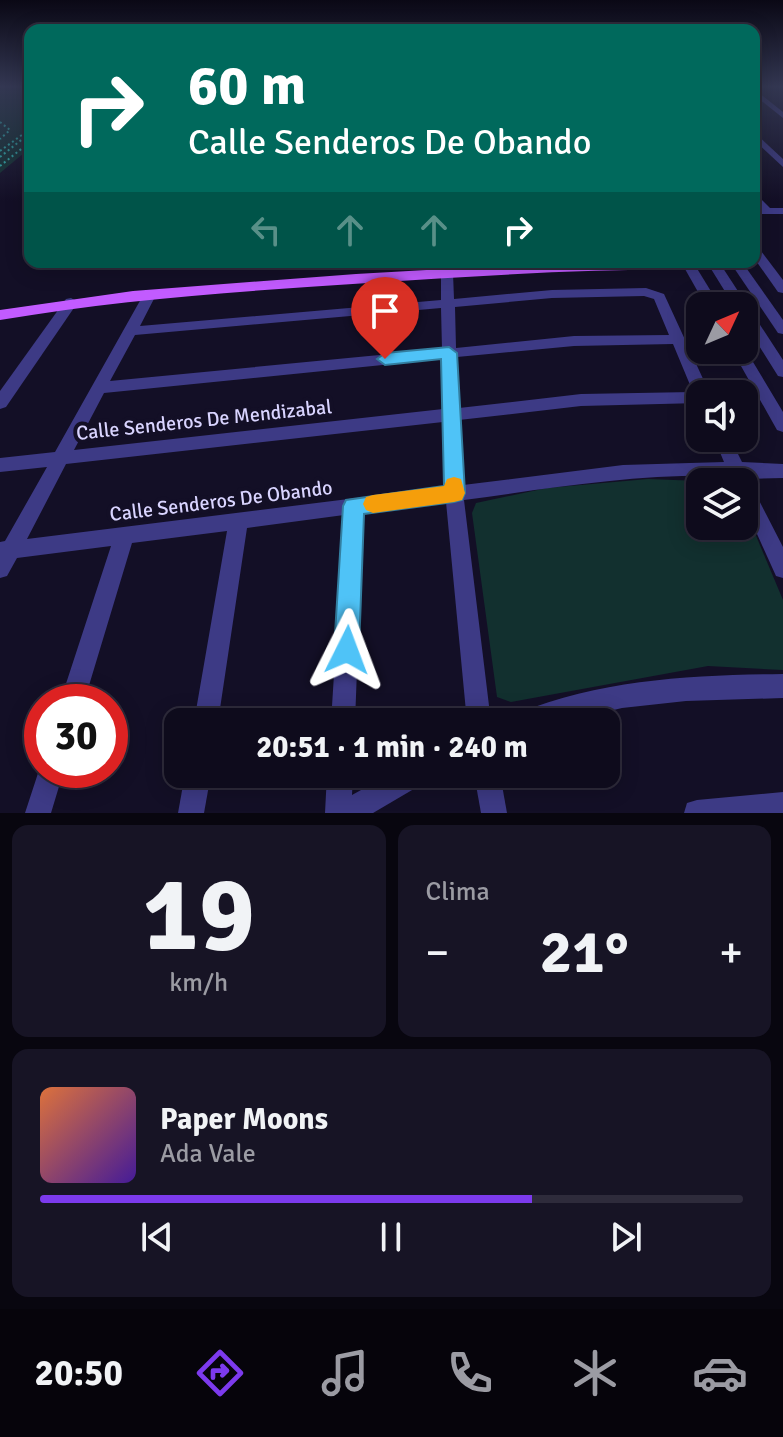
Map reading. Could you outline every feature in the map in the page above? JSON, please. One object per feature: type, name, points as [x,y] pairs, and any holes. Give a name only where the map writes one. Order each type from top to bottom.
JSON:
[{"type":"main road","points":[[0,315],[71,302],[151,293],[487,268]]},
{"type":"street","points":[[760,141],[782,162]]},
{"type":"street","points":[[760,202],[767,211]]},
{"type":"street","points":[[760,211],[783,211]]},
{"type":"street","points":[[760,258],[783,289]]},
{"type":"street","points":[[760,266],[783,266]]},
{"type":"street","points":[[691,268],[705,292]]},
{"type":"street","points":[[716,268],[732,292]]},
{"type":"street","points":[[740,268],[783,330]]},
{"type":"street","points":[[447,273],[454,493],[477,708]]},
{"type":"street","points":[[0,569],[5,550],[60,459],[151,293]]},
{"type":"street","points":[[130,331],[566,293],[653,293],[659,297],[695,380]]},
{"type":"street","points":[[0,403],[71,302]]},
{"type":"street","points":[[758,333],[783,372]]},
{"type":"street","points":[[99,388],[574,341],[677,339]]},
{"type":"street","points":[[747,364],[783,426]]},
{"type":"street","name":"Calle Senderos De Mendizabal","points":[[0,465],[604,398],[686,395]]},
{"type":"street","name":"Calle Senderos De Obando","points":[[5,550],[648,470],[686,474]]},
{"type":"street","name":"Calle Senderos De Obando","points":[[758,476],[783,471]]},
{"type":"street","points":[[344,708],[354,506]]},
{"type":"street","points":[[758,515],[783,569]]},
{"type":"street","points":[[208,708],[238,521]]},
{"type":"street","points":[[78,684],[124,536]]},
{"type":"street","points":[[574,708],[648,692],[697,687],[783,686]]},
{"type":"street","points":[[38,813],[46,788]]},
{"type":"street","points":[[191,813],[195,788]]},
{"type":"street","points":[[338,813],[339,788]]},
{"type":"street","points":[[347,813],[391,788]]},
{"type":"street","points":[[490,788],[494,813]]},
{"type":"street","points":[[697,813],[783,805]]},
{"type":"path","points":[[0,139],[10,130],[4,125]]},
{"type":"path","points":[[0,151],[24,135]]},
{"type":"path","points":[[0,157],[24,136]]},
{"type":"path","points":[[0,166],[24,147]]},
{"type":"green space","points":[[0,125],[24,125],[24,153],[0,173]]},
{"type":"green space","points":[[648,479],[686,480],[686,540],[758,540],[783,600],[783,670],[708,666],[511,702],[497,697],[472,513],[476,503],[547,488]]},
{"type":"slow traffic","points":[[373,504],[454,493],[454,485]]},
{"type":"route","points":[[347,650],[354,506],[454,493],[449,353],[385,359]]}]
